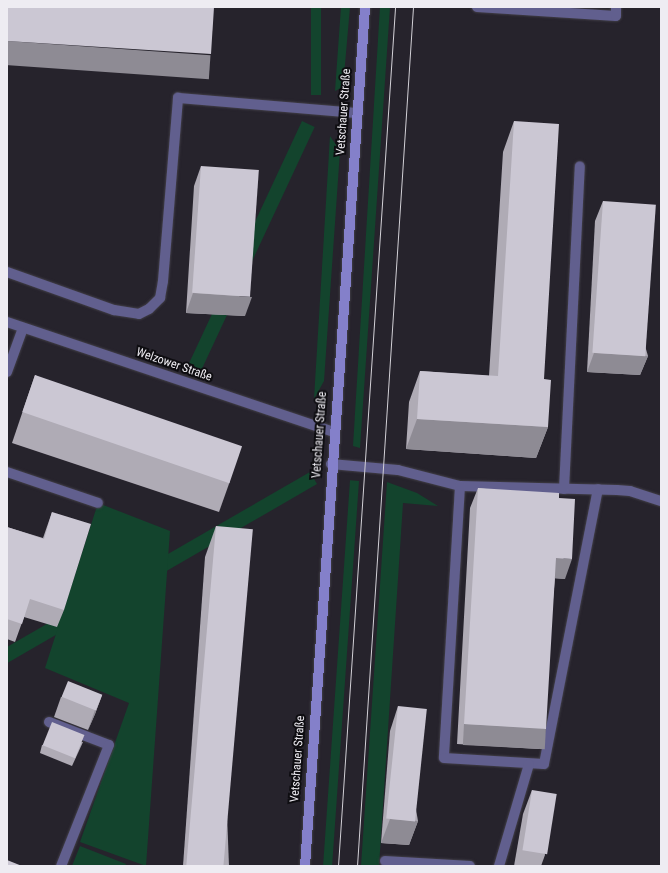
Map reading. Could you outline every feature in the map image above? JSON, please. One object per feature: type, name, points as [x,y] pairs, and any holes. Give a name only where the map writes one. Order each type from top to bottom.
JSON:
[{"type":"street","name":"Vetschauer Straße","points":[[304,866],[333,432],[365,7]]},
{"type":"street","points":[[477,7],[616,16],[616,7]]},
{"type":"street","points":[[7,272],[114,310],[139,314],[149,309],[160,298],[163,281],[178,98],[357,113]]},
{"type":"street","points":[[564,489],[580,166]]},
{"type":"street","name":"Welzower Straße","points":[[7,322],[333,432]]},
{"type":"street","points":[[7,372],[23,328]]},
{"type":"street","points":[[331,464],[398,470],[460,486],[630,491],[661,501]]},
{"type":"street","points":[[7,472],[98,503]]},
{"type":"street","points":[[460,486],[444,758],[529,764],[544,764],[598,489]]},
{"type":"street","points":[[49,722],[109,745],[61,866]]},
{"type":"street","points":[[499,866],[529,764]]},
{"type":"street","points":[[385,861],[470,866]]},
{"type":"green space","points":[[311,7],[321,7],[321,95],[311,95]]},
{"type":"green space","points":[[341,7],[350,7],[343,87],[335,91]]},
{"type":"green space","points":[[380,7],[390,7],[360,448],[353,446]]},
{"type":"green space","points":[[302,121],[315,127],[201,371],[188,365]]},
{"type":"green space","points":[[330,136],[340,151],[324,381],[314,399]]},
{"type":"green space","points":[[310,472],[317,484],[7,663],[7,647]]},
{"type":"green space","points":[[350,480],[359,481],[332,866],[323,865]]},
{"type":"green space","points":[[387,482],[417,493],[438,506],[403,503],[379,866],[361,866]]},
{"type":"green space","points":[[98,503],[170,531],[146,866],[80,842],[129,703],[45,668]]},
{"type":"green space","points":[[80,846],[126,864],[125,866],[72,866]]},
{"type":"building","points":[[7,7],[214,7],[211,54],[7,41]]},
{"type":"building","points":[[514,121],[559,124],[544,379],[551,380],[548,427],[417,419],[420,371],[498,376]]},
{"type":"building","points":[[201,166],[259,170],[250,297],[192,293]]},
{"type":"building","points":[[603,201],[656,205],[645,356],[592,353]]},
{"type":"building","points":[[35,375],[242,446],[229,483],[22,412]]},
{"type":"building","points":[[478,488],[559,493],[559,498],[575,499],[572,559],[556,558],[546,729],[464,724]]},
{"type":"building","points":[[52,512],[91,524],[64,610],[30,599],[22,624],[7,619],[7,527],[44,539]]},
{"type":"building","points":[[216,526],[253,529],[223,866],[186,866]]},
{"type":"building","points":[[68,681],[102,695],[96,711],[62,697]]},
{"type":"building","points":[[398,706],[427,709],[415,821],[386,818]]},
{"type":"building","points":[[52,722],[84,735],[75,758],[43,745]]},
{"type":"building","points":[[532,790],[557,794],[547,854],[522,850]]},
{"type":"building","points":[[7,860],[22,866],[7,866]]},
{"type":"tram line","points":[[338,866],[395,7]]},
{"type":"tram line","points":[[357,866],[413,7]]}]
